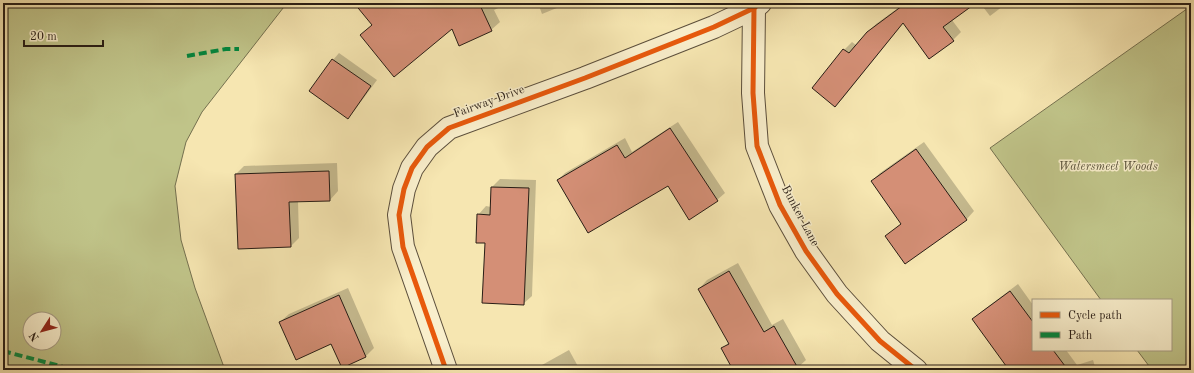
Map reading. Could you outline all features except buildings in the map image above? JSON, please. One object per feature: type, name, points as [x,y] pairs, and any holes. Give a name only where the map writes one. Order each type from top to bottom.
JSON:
[{"type":"street","name":"Fairway Drive","points":[[446,370],[403,247],[399,215],[404,189],[412,168],[427,147],[449,128],[585,78],[714,27],[757,5]]},
{"type":"street","name":"Bunker Lane","points":[[757,5],[753,93],[757,146],[780,205],[806,250],[837,294],[880,341],[916,370]]},
{"type":"green space","points":[[3,3],[287,3],[202,112],[186,142],[175,186],[181,240],[195,288],[225,370],[3,370]]},
{"type":"green space","name":"Watersmeet Woods","points":[[1191,6],[1191,370],[1152,370],[1138,351],[1172,351],[1172,299],[1100,299],[990,148]]},
{"type":"marked path","points":[[187,56],[226,49],[239,49]]},
{"type":"marked path","points":[[3,351],[75,370]]},
{"type":"cycle path","points":[[446,370],[403,247],[399,215],[404,189],[412,168],[427,147],[449,128],[585,78],[714,27],[754,8],[760,3]]},
{"type":"cycle path","points":[[754,8],[753,93],[757,146],[780,205],[806,251],[837,294],[880,341],[916,370]]}]
